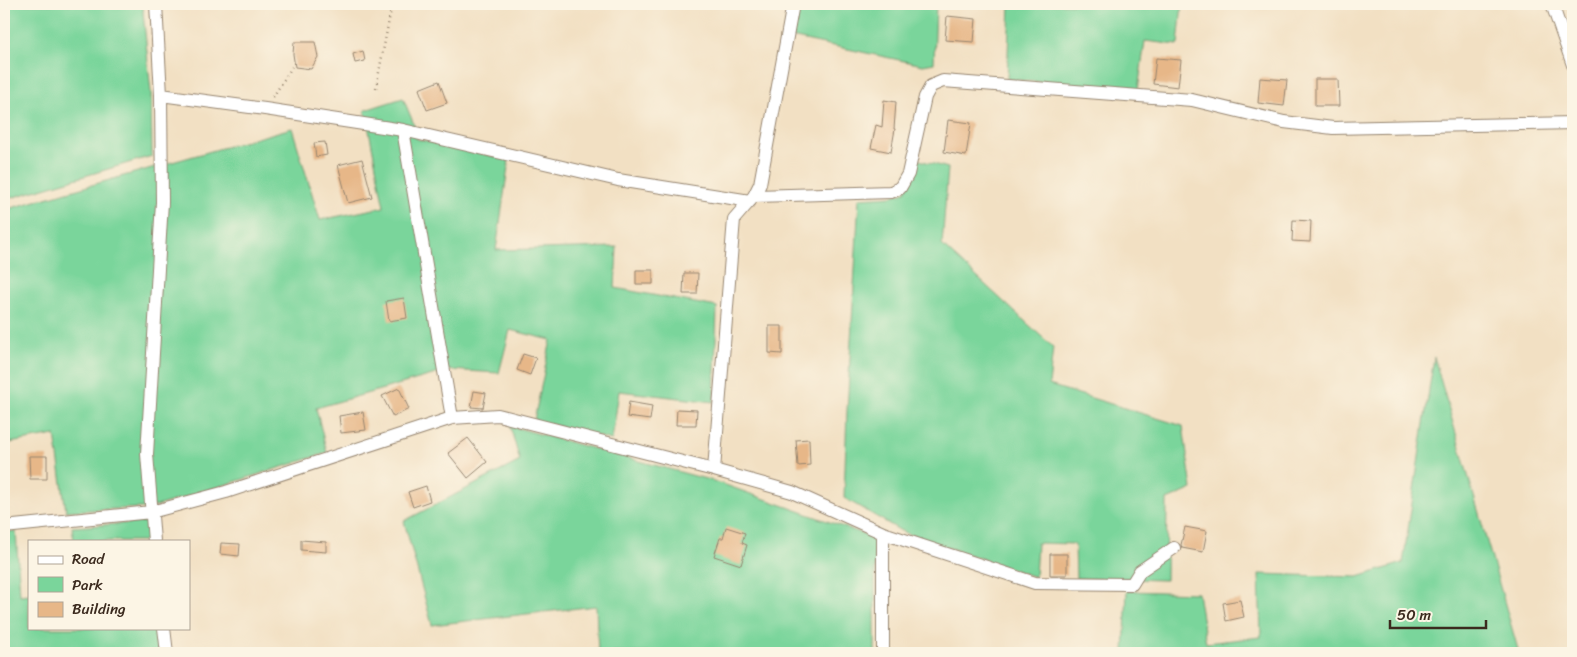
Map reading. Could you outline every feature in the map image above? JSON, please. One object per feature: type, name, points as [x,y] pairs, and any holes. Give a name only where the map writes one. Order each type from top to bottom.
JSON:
[{"type":"street","points":[[154,540],[147,454],[162,202],[161,95],[156,4]]},
{"type":"street","points":[[714,470],[734,219],[752,199],[760,184],[793,4]]},
{"type":"street","points":[[1552,4],[1573,66]]},
{"type":"street","points":[[161,95],[403,130],[618,180],[752,199],[891,192],[900,188],[908,174],[925,97],[931,86],[943,81],[1192,100],[1284,122],[1333,128],[1573,123]]},
{"type":"street","points":[[403,130],[452,418]]},
{"type":"street","points":[[4,527],[151,512],[226,492],[452,418],[498,415],[714,470],[792,492],[883,533],[1035,583],[1132,584],[1140,570],[1174,548]]},
{"type":"street","points":[[883,533],[883,653]]},
{"type":"street","points":[[164,630],[167,653]]},
{"type":"path","points":[[376,88],[392,4]]},
{"type":"path","points":[[265,109],[292,67]]},
{"type":"green space","points":[[4,4],[144,4],[143,12],[151,93],[152,156],[4,200]]},
{"type":"green space","points":[[801,4],[936,4],[934,63],[923,65],[791,37]]},
{"type":"green space","points":[[1010,4],[1182,4],[1178,45],[1145,41],[1138,90],[1007,79]]},
{"type":"green space","points":[[403,98],[413,122],[417,139],[509,160],[496,250],[617,247],[615,288],[717,307],[714,402],[619,391],[612,440],[534,420],[551,340],[510,330],[499,373],[450,370],[316,408],[327,453],[157,506],[66,511],[55,435],[4,444],[4,210],[292,128],[320,220],[384,207],[365,110]]},
{"type":"green space","points":[[916,159],[948,168],[942,245],[1053,347],[1049,385],[1183,426],[1192,489],[1167,500],[1166,580],[1076,578],[1075,544],[1037,543],[1035,577],[903,532],[844,498],[859,198],[892,196],[905,192],[913,175]]},
{"type":"green space","points":[[1434,357],[1519,653],[1124,653],[1127,591],[1198,593],[1206,643],[1261,637],[1259,574],[1358,577],[1403,563]]},
{"type":"green space","points":[[510,426],[717,482],[875,538],[875,653],[598,653],[596,606],[432,625],[404,521],[520,461]]},
{"type":"green space","points":[[148,522],[150,540],[74,540],[72,527]]},
{"type":"green space","points":[[16,531],[20,595],[28,594],[28,630],[160,630],[163,653],[4,653],[4,532]]},
{"type":"building","points":[[947,16],[976,19],[974,42],[945,40]]},
{"type":"building","points":[[294,42],[315,42],[318,57],[311,69],[295,67]]},
{"type":"building","points":[[363,51],[365,61],[355,63],[353,54]]},
{"type":"building","points":[[1156,58],[1181,60],[1178,87],[1153,84]]},
{"type":"building","points":[[1260,78],[1287,80],[1284,106],[1258,103]]},
{"type":"building","points":[[1315,79],[1338,79],[1339,106],[1315,106]]},
{"type":"building","points":[[439,81],[447,103],[427,110],[419,89]]},
{"type":"building","points":[[884,100],[896,102],[895,129],[891,152],[871,148],[876,125],[882,127]]},
{"type":"building","points":[[948,120],[971,123],[966,156],[944,152]]},
{"type":"building","points":[[325,142],[327,155],[316,157],[314,143]]},
{"type":"building","points":[[362,159],[372,197],[348,203],[338,165]]},
{"type":"building","points":[[1293,220],[1311,221],[1310,242],[1292,241]]},
{"type":"building","points":[[636,270],[653,270],[653,284],[636,284]]},
{"type":"building","points":[[684,273],[698,273],[697,294],[683,294]]},
{"type":"building","points":[[404,298],[407,318],[389,321],[386,301]]},
{"type":"building","points":[[769,326],[782,326],[782,354],[769,353]]},
{"type":"building","points":[[523,354],[536,358],[530,375],[517,370]]},
{"type":"building","points":[[399,388],[409,409],[393,417],[382,396]]},
{"type":"building","points":[[474,391],[486,393],[483,408],[471,407]]},
{"type":"building","points":[[629,402],[652,406],[650,420],[627,417]]},
{"type":"building","points":[[677,409],[697,410],[696,425],[676,425]]},
{"type":"building","points":[[363,412],[366,430],[341,433],[339,416]]},
{"type":"building","points":[[468,438],[487,462],[468,478],[448,453]]},
{"type":"building","points":[[809,439],[810,465],[798,466],[796,440]]},
{"type":"building","points":[[29,456],[47,456],[47,479],[30,479]]},
{"type":"building","points":[[426,486],[430,501],[413,507],[408,492]]},
{"type":"building","points":[[726,527],[745,533],[742,543],[747,545],[741,565],[714,556]]},
{"type":"building","points":[[1185,527],[1207,531],[1203,552],[1182,548]]},
{"type":"building","points":[[301,540],[326,542],[326,552],[301,550]]},
{"type":"building","points":[[221,543],[240,544],[239,556],[220,554]]},
{"type":"building","points":[[1050,554],[1067,554],[1067,575],[1050,575]]},
{"type":"building","points":[[1240,600],[1244,617],[1226,621],[1223,603]]}]
